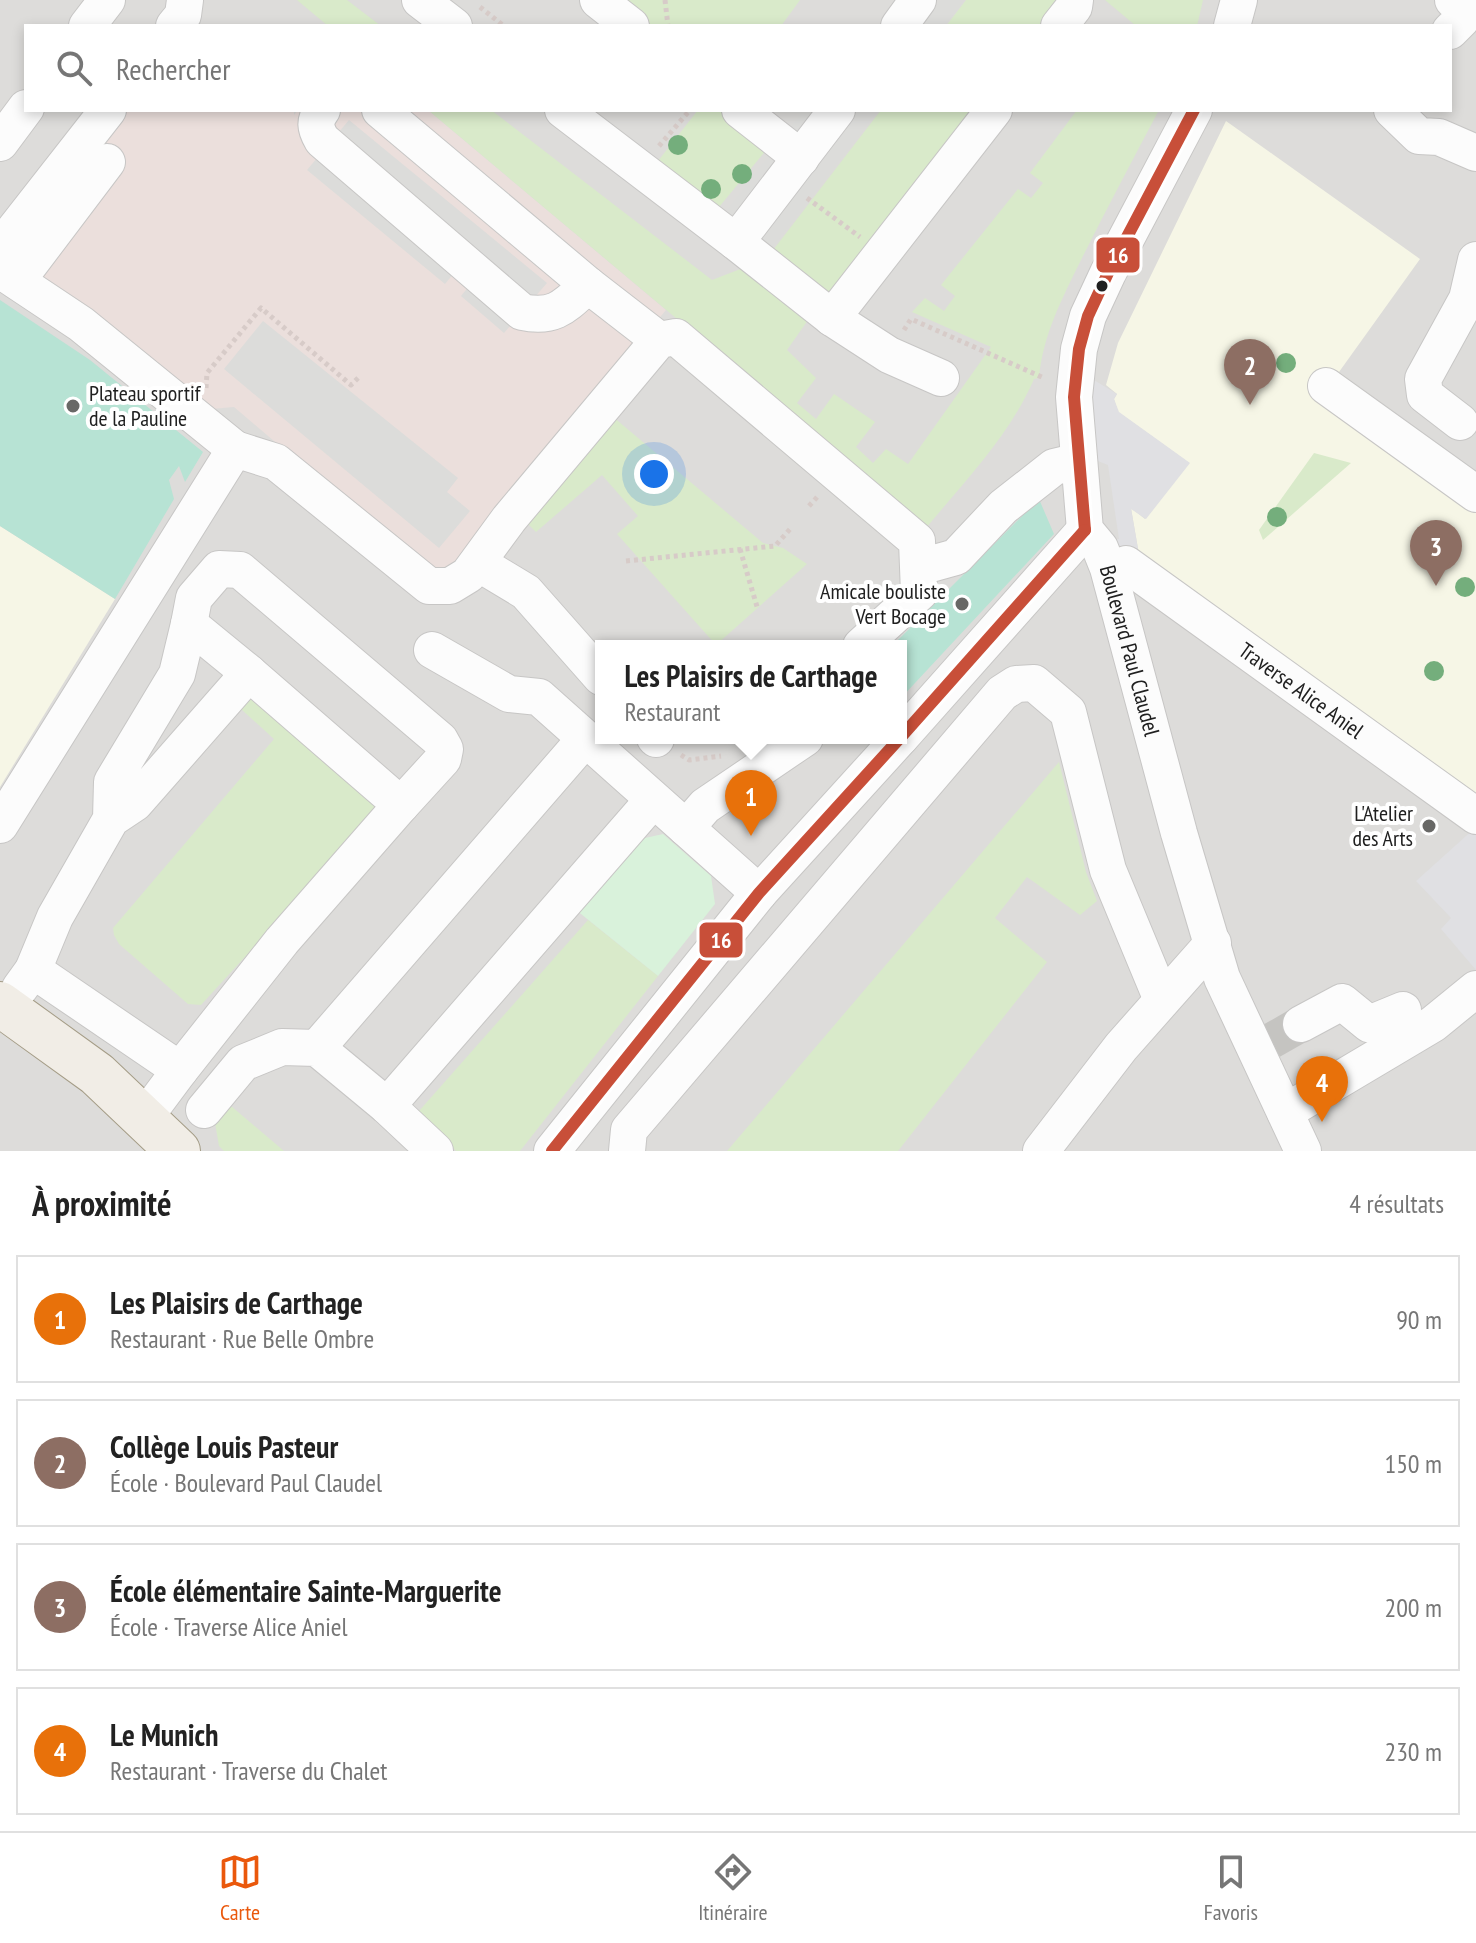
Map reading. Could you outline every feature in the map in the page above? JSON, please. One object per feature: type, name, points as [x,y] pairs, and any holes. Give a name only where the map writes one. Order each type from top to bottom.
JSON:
[{"type":"main road","points":[[3,1005],[97,1074],[178,1151]]},
{"type":"street","points":[[89,24],[107,0]]},
{"type":"street","points":[[176,24],[183,15],[187,4],[185,0]]},
{"type":"street","points":[[420,0],[451,24]]},
{"type":"street","points":[[598,0],[628,24]]},
{"type":"street","points":[[900,24],[918,0]]},
{"type":"street","points":[[1061,24],[1074,7],[1075,0]]},
{"type":"street","points":[[1233,24],[1239,0]]},
{"type":"street","points":[[1452,29],[1461,20],[1461,8],[1453,0]]},
{"type":"street","points":[[0,143],[24,111]]},
{"type":"street","points":[[0,248],[106,112]]},
{"type":"street","points":[[320,112],[316,117],[316,129],[322,140],[522,312],[538,316],[555,313],[588,285]]},
{"type":"street","points":[[382,112],[588,285],[659,340]]},
{"type":"street","points":[[566,112],[832,318],[889,355],[941,378]]},
{"type":"street","points":[[742,112],[792,169]]},
{"type":"street","points":[[736,242],[835,112]]},
{"type":"street","points":[[832,318],[992,112]]},
{"type":"street","name":"Boulevard Paul Claudel","points":[[1193,112],[1088,316],[1075,374],[1074,397],[1085,530],[1100,548],[1108,568],[1179,833],[1222,978],[1276,1038],[1285,1112],[1303,1151]]},
{"type":"street","points":[[1394,112],[1419,136],[1439,137],[1476,153]]},
{"type":"street","points":[[107,162],[8,276],[81,324],[235,449],[276,462],[429,586],[450,586],[468,575],[509,519],[659,340],[676,337],[917,541],[919,593],[868,640]]},
{"type":"street","points":[[1460,422],[1425,395],[1423,379],[1467,299],[1476,260]]},
{"type":"street","points":[[1326,386],[1476,494]]},
{"type":"street","points":[[0,825],[235,449]]},
{"type":"street","points":[[920,567],[956,557],[1003,507],[1054,467],[1079,461]]},
{"type":"street","points":[[907,731],[1085,530]]},
{"type":"street","points":[[478,563],[526,592],[595,670]]},
{"type":"street","name":"Traverse Alice Aniel","points":[[1126,564],[1476,816]]},
{"type":"street","points":[[111,819],[112,782],[177,674],[194,598],[219,569],[240,570],[440,740],[445,749],[443,759],[282,941],[145,1117]]},
{"type":"street","points":[[189,624],[401,805]]},
{"type":"street","points":[[432,650],[509,694],[539,697],[759,893]]},
{"type":"street","points":[[3,1005],[33,970],[55,917],[111,819],[135,803],[249,673]]},
{"type":"street","points":[[627,1151],[629,1130],[1002,693],[1016,684],[1034,683],[1068,712],[1108,870],[1162,1000]]},
{"type":"street","points":[[317,1048],[585,739]]},
{"type":"street","points":[[686,828],[705,806],[796,744]]},
{"type":"street","points":[[552,1151],[759,893],[896,744]]},
{"type":"street","points":[[387,1106],[653,800]]},
{"type":"street","points":[[1041,1151],[1121,1047],[1213,943]]},
{"type":"street","points":[[33,970],[180,1070]]},
{"type":"street","points":[[1285,1112],[1433,1024],[1476,989]]},
{"type":"street","points":[[1276,1038],[1342,1002],[1369,1024],[1403,1010]]},
{"type":"street","points":[[204,1110],[243,1063],[282,1047],[317,1048],[435,1151]]},
{"type":"path","points":[[471,0],[501,24]]},
{"type":"path","points":[[665,0],[668,24]]},
{"type":"path","points":[[640,169],[688,112]]},
{"type":"path","points":[[792,169],[882,253]]},
{"type":"path","points":[[205,385],[207,373],[261,308],[351,385],[359,377]]},
{"type":"path","points":[[889,355],[911,319],[1044,378]]},
{"type":"path","points":[[626,561],[775,546],[791,528]]},
{"type":"path","points":[[740,549],[758,610]]},
{"type":"path","points":[[665,744],[689,760],[727,754]]},
{"type":"shaded area","points":[[0,0],[1476,0],[1476,1151],[0,1151]]},
{"type":"shaded area","points":[[941,0],[965,0],[946,24],[923,24]]},
{"type":"shaded area","points":[[119,112],[294,112],[294,115],[296,112],[430,112],[666,310],[450,567],[436,571],[422,567],[234,407],[211,409],[35,279]]},
{"type":"shaded area","points":[[801,112],[823,112],[736,227],[722,217]]},
{"type":"shaded area","points":[[853,112],[877,112],[769,252],[754,240]]},
{"type":"shaded area","points":[[349,120],[547,283],[504,333],[461,296],[478,275],[463,262],[445,284],[307,170]]},
{"type":"shaded area","points":[[1226,121],[1420,259],[1339,372],[1476,472],[1476,811],[1141,566],[1131,508],[1145,519],[1189,463],[1118,412],[1114,399],[1117,394],[1106,385],[1118,343]]},
{"type":"shaded area","points":[[263,321],[458,478],[447,492],[470,511],[439,548],[224,369]]},
{"type":"shaded area","points":[[1089,377],[1117,394],[1114,399],[1119,412],[1190,463],[1146,519],[1131,509],[1141,566],[1109,541],[1119,539],[1108,465],[1093,459]]},
{"type":"shaded area","points":[[0,526],[115,599],[0,787]]},
{"type":"shaded area","points":[[1476,827],[1476,970],[1441,929],[1451,918],[1416,881]]},
{"type":"green space","points":[[297,0],[347,0],[378,24],[326,24]]},
{"type":"green space","points":[[611,0],[800,0],[782,24],[642,24]]},
{"type":"green space","points":[[966,0],[1065,0],[1047,24],[948,24]]},
{"type":"green space","points":[[1105,0],[1203,0],[1197,24],[1134,24]]},
{"type":"green space","points":[[430,112],[494,112],[712,280],[743,268],[808,320],[787,350],[816,378],[797,403],[816,419],[834,394],[875,422],[856,447],[873,463],[886,449],[908,464],[991,347],[912,312],[925,298],[944,311],[955,296],[941,285],[1018,189],[1031,198],[1043,183],[1030,173],[1076,112],[1158,112],[1061,302],[1049,332],[1039,378],[1034,379],[1024,400],[986,457],[926,528]]},
{"type":"green space","points":[[696,112],[723,112],[768,148],[719,207],[658,161]]},
{"type":"green space","points":[[879,112],[978,112],[830,301],[770,254]]},
{"type":"green space","name":"Plateau sportif de la Pauline","points":[[0,300],[90,360],[203,452],[185,482],[179,466],[169,480],[174,499],[115,599],[0,526]]},
{"type":"green space","points":[[612,416],[763,543],[783,548],[807,564],[722,640],[712,640],[617,534],[638,516],[602,475],[536,532],[526,522]]},
{"type":"green space","points":[[1314,453],[1351,463],[1263,540],[1259,530]]},
{"type":"green space","name":"Amicale bouliste Vert Bocage","points":[[1039,499],[1054,534],[907,692],[907,640],[898,640]]},
{"type":"green space","points":[[252,696],[374,796],[374,812],[201,1005],[188,1004],[119,944],[113,928],[274,739],[241,709]]},
{"type":"green space","points":[[1059,762],[1086,872],[1097,901],[1080,915],[1027,877],[995,918],[1047,962],[898,1151],[727,1151]]},
{"type":"green space","points":[[663,834],[711,876],[715,904],[658,976],[576,910],[636,840]]},
{"type":"green space","points":[[588,920],[658,976],[520,1151],[456,1151],[419,1111]]},
{"type":"green space","points":[[231,1106],[284,1151],[224,1151],[219,1146],[215,1123]]},
{"type":"tunnel","points":[[1271,1041],[1301,1024]]},
{"type":"transit line","name":"16","points":[[1085,530],[1074,397],[1079,349],[1088,316],[1108,273],[1193,112]]},
{"type":"transit line","name":"16","points":[[907,730],[1085,530]]},
{"type":"transit line","name":"16","points":[[552,1151],[759,893],[895,744]]},
{"type":"place","name":"Collège Louis Pasteur","points":[[1250,405]]},
{"type":"place","name":"Plateau sportif de la Pauline","points":[[73,406]]},
{"type":"place","name":"École élémentaire Sainte-Marguerite","points":[[1436,586]]},
{"type":"place","name":"Amicale bouliste Vert Bocage","points":[[962,604]]},
{"type":"place","name":"L'Atelier des Arts","points":[[1429,826]]},
{"type":"place","name":"Les Plaisirs de Carthage","points":[[751,836]]},
{"type":"place","name":"Le Munich","points":[[1322,1122]]}]
